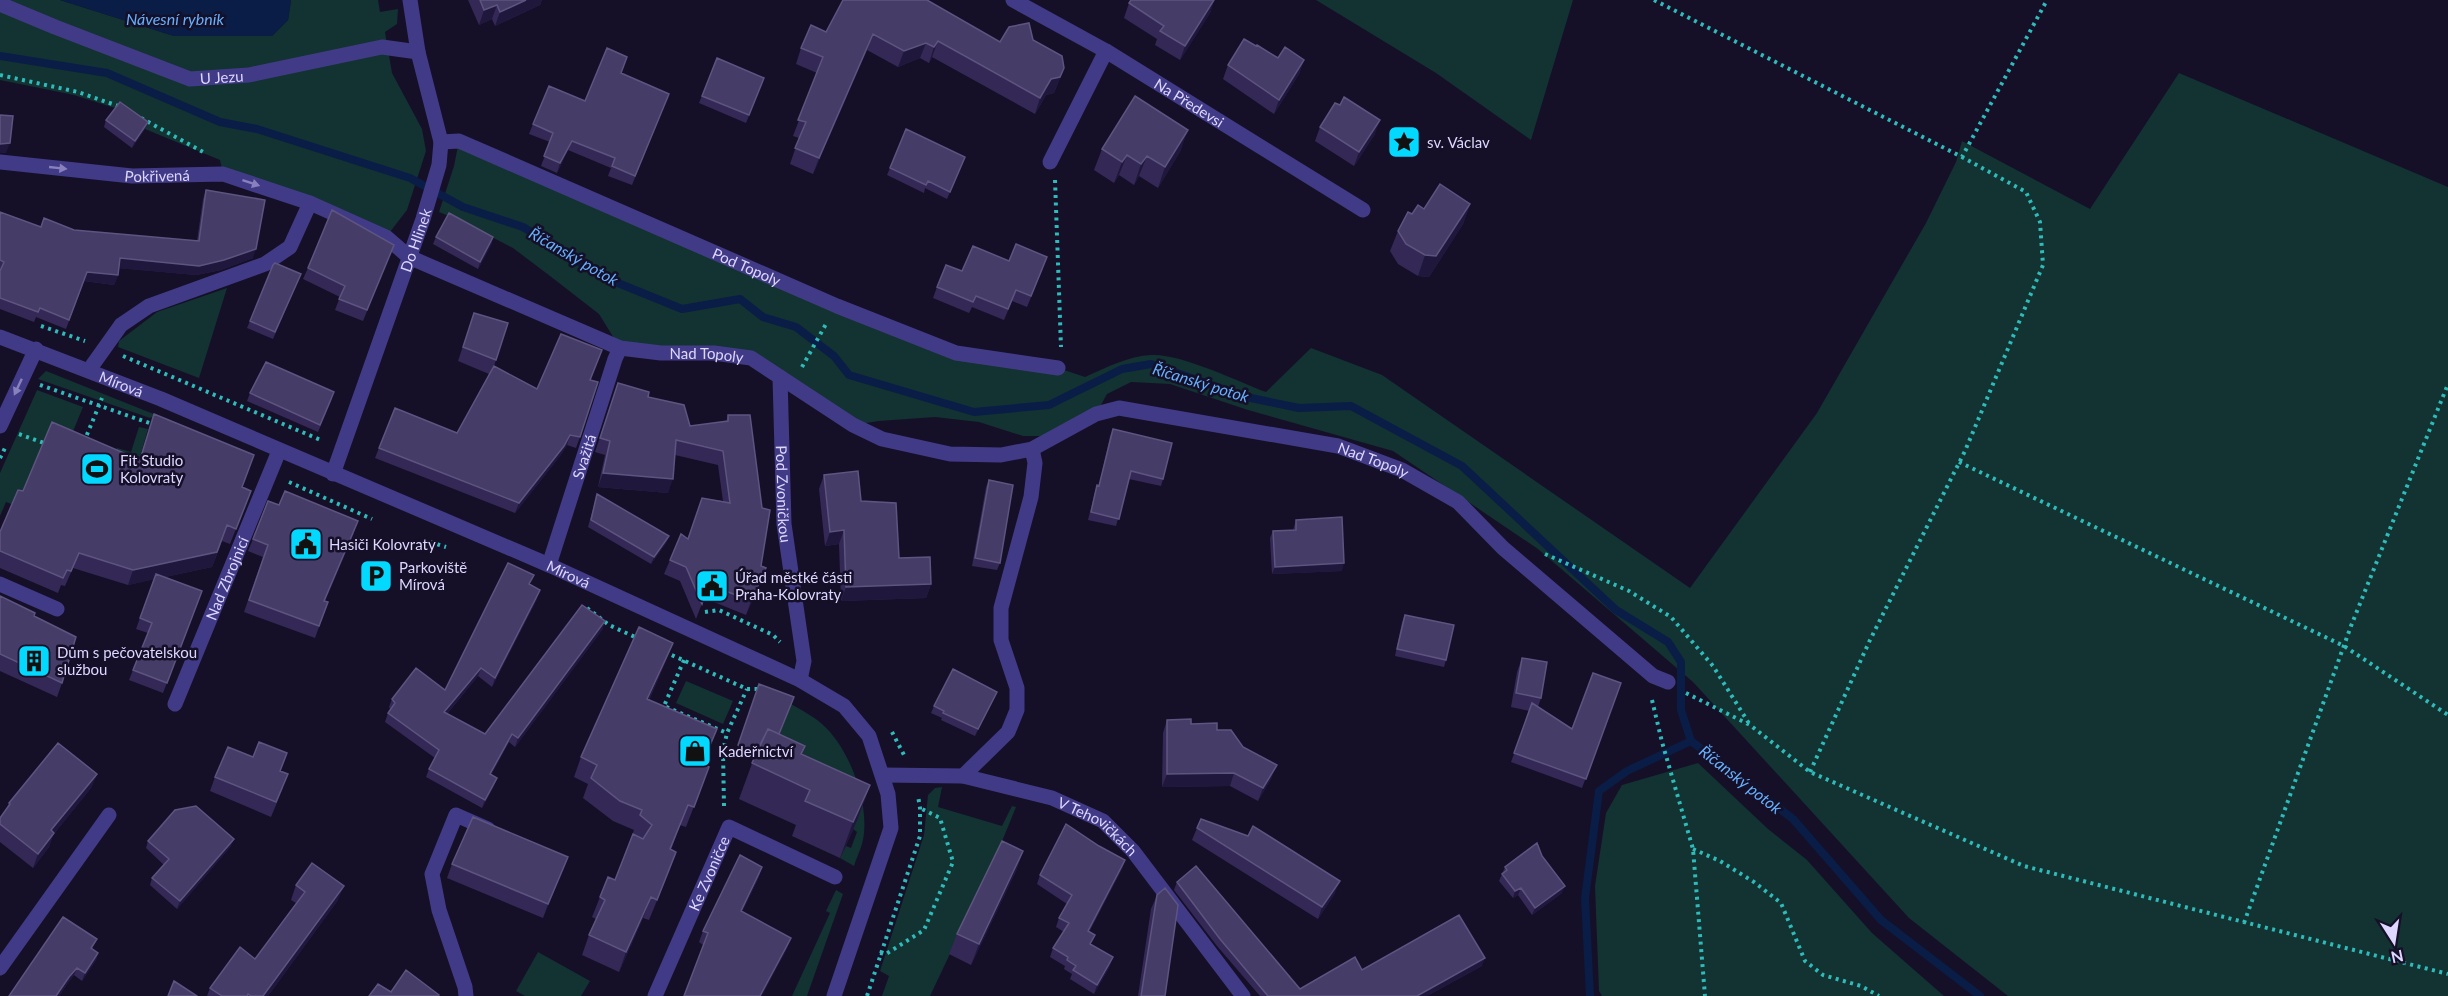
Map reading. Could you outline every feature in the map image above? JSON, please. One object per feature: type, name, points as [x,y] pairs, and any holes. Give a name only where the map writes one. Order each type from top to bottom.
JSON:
[{"type":"street","name":"Do Hlinek","points":[[333,474],[423,219],[439,165],[441,142],[418,52],[410,0]]},
{"type":"street","name":"Na Předevsi","points":[[1013,0],[1106,51],[1364,210]]},
{"type":"street","name":"U Jezu","points":[[0,4],[190,79],[249,75],[382,47],[418,52]]},
{"type":"street","points":[[1050,162],[1106,51]]},
{"type":"street","name":"Pod Topoly","points":[[441,142],[459,141],[837,306],[956,353],[1058,368]]},
{"type":"street","name":"Pokřivená","points":[[0,162],[132,176],[223,174],[310,202],[386,237],[409,257]]},
{"type":"street","points":[[89,370],[121,325],[149,306],[266,264],[290,247],[310,202]]},
{"type":"street","name":"Nad Topoly","points":[[409,257],[620,348],[661,353],[714,353],[751,358],[853,425],[882,440],[950,454],[1001,455],[1032,449],[1096,414],[1119,408],[1338,446],[1402,470],[1458,502],[1503,548],[1660,679]]},
{"type":"street","name":"Mírová","points":[[0,337],[111,379],[549,565],[800,680],[844,706],[869,736],[888,794],[891,828],[834,996]]},
{"type":"street","name":"Svažitá","points":[[549,565],[620,348]]},
{"type":"street","points":[[6,428],[22,378],[36,349]]},
{"type":"street","name":"Pod Zvoničkou","points":[[780,377],[784,524],[804,661],[800,680]]},
{"type":"street","points":[[963,776],[1008,732],[1017,710],[1017,688],[1000,640],[1001,608],[1031,497],[1035,463],[1032,449]]},
{"type":"street","name":"Nad Zbrojnicí","points":[[175,704],[279,451]]},
{"type":"street","points":[[0,584],[57,609]]},
{"type":"street","name":"V Tehovičkách","points":[[883,775],[963,776],[1052,798],[1103,821],[1133,851],[1243,996]]},
{"type":"street","points":[[0,968],[109,815]]},
{"type":"street","points":[[466,996],[439,910],[432,874],[456,815],[507,837]]},
{"type":"street","name":"Ke Zvoničce","points":[[655,996],[729,827],[836,877]]},
{"type":"path","points":[[1654,0],[2026,192],[2040,222],[2043,265],[1959,462],[1870,640],[1810,772]]},
{"type":"path","points":[[1962,157],[2047,0]]},
{"type":"path","points":[[0,75],[78,92],[129,111]]},
{"type":"path","points":[[139,117],[220,160],[223,174]]},
{"type":"path","points":[[1050,162],[1055,174],[1061,355],[1058,368]]},
{"type":"path","points":[[801,369],[823,329]]},
{"type":"path","points":[[22,378],[157,426]]},
{"type":"path","points":[[80,452],[111,379]]},
{"type":"path","points":[[2244,923],[2344,646],[2448,384]]},
{"type":"path","points":[[6,428],[44,443]]},
{"type":"path","points":[[1959,462],[2344,646],[2448,715]]},
{"type":"path","points":[[271,473],[372,519]]},
{"type":"path","points":[[430,542],[453,549]]},
{"type":"path","points":[[1587,574],[1629,591],[1671,617],[1713,666],[1750,725]]},
{"type":"path","points":[[585,607],[609,625],[641,640]]},
{"type":"path","points":[[662,650],[747,689],[756,687],[765,690]]},
{"type":"path","points":[[684,660],[664,706],[727,733]]},
{"type":"path","points":[[1660,679],[1652,699],[1693,849],[1705,996]]},
{"type":"path","points":[[1702,702],[1750,725],[1810,772],[2024,866],[2448,974]]},
{"type":"path","points":[[880,953],[886,954],[924,930],[953,862],[940,818],[920,808]]},
{"type":"path","points":[[1693,849],[1729,866],[1781,903],[1805,961],[1823,975],[1862,986],[1879,996]]},
{"type":"green space","points":[[0,0],[60,0],[174,36],[272,36],[288,20],[291,0],[378,0],[380,12],[398,9],[397,24],[385,32],[392,73],[422,129],[426,151],[407,210],[386,237],[223,174],[220,160],[145,129],[118,109],[74,95],[0,80]]},
{"type":"green space","points":[[1316,0],[1573,0],[1531,140],[1436,73]]},
{"type":"green space","points":[[2179,73],[2448,187],[2448,996],[2008,996],[1909,918],[1693,682],[1538,549],[1393,451],[1248,410],[1170,384],[1131,382],[1107,394],[1096,414],[1059,436],[1023,436],[979,422],[935,417],[853,425],[751,358],[620,348],[599,314],[513,248],[439,212],[454,166],[459,141],[956,353],[1058,368],[1085,377],[1134,358],[1151,355],[1163,356],[1192,363],[1266,392],[1311,348],[1382,375],[1690,588],[1817,413],[1926,223],[1956,162],[1962,141],[2090,209]]},
{"type":"green space","points":[[227,288],[199,378],[118,347],[119,341],[157,312]]},
{"type":"green space","points":[[46,371],[156,415],[150,418],[38,379]]},
{"type":"green space","points":[[37,390],[83,407],[67,446],[17,506],[6,502],[0,516],[0,473]]},
{"type":"green space","points":[[139,427],[148,429],[135,474],[109,464],[117,448],[131,452]]},
{"type":"green space","points":[[686,681],[733,701],[723,724],[676,703]]},
{"type":"green space","points":[[791,704],[818,721],[832,735],[850,763],[864,813],[862,844],[854,866],[840,858],[846,846],[851,848],[857,832],[769,763]]},
{"type":"green space","points":[[1698,763],[1768,829],[1807,860],[1872,933],[1944,996],[1602,996],[1599,991],[1595,886],[1606,813],[1622,785]]},
{"type":"green space","points":[[942,787],[938,807],[1002,826],[1012,806],[1016,807],[994,861],[930,996],[882,996],[889,976],[880,971],[924,835],[928,795],[935,788]]},
{"type":"green space","points":[[836,890],[843,894],[807,996],[792,996],[830,913],[826,911]]},
{"type":"green space","points":[[538,952],[590,981],[581,996],[525,996],[516,991]]},
{"type":"water","name":"Návesní rybník","points":[[60,0],[291,0],[288,20],[272,36],[174,36]]},
{"type":"building","points":[[480,0],[526,0],[500,12],[497,5],[484,10]]},
{"type":"building","points":[[843,0],[927,0],[1000,42],[1009,27],[1029,23],[1033,40],[1062,56],[1064,68],[1060,77],[1051,79],[1040,98],[938,41],[934,47],[926,43],[904,51],[873,34],[819,158],[795,148],[806,122],[798,120],[823,57],[801,48],[811,25],[826,32]]},
{"type":"building","points":[[1131,0],[1214,0],[1185,46],[1160,31],[1164,26],[1129,3]]},
{"type":"building","points":[[1244,39],[1278,58],[1285,47],[1304,60],[1279,100],[1228,65]]},
{"type":"building","points":[[607,48],[627,57],[621,73],[669,94],[635,176],[612,166],[615,158],[572,141],[560,163],[544,156],[553,133],[533,124],[549,86],[585,101]]},
{"type":"building","points":[[717,58],[764,78],[749,115],[702,96]]},
{"type":"building","points":[[1135,96],[1188,130],[1165,167],[1147,156],[1141,164],[1127,155],[1122,162],[1102,149]]},
{"type":"building","points":[[1344,97],[1380,120],[1359,152],[1320,127],[1335,103],[1340,105]]},
{"type":"building","points":[[120,102],[148,122],[135,141],[106,120]]},
{"type":"building","points":[[0,115],[13,116],[10,143],[0,144]]},
{"type":"building","points":[[906,129],[965,157],[950,192],[928,181],[926,185],[890,168]]},
{"type":"building","points":[[1440,184],[1470,204],[1436,256],[1425,255],[1406,244],[1398,231],[1408,212],[1412,214],[1418,205],[1424,209]]},
{"type":"building","points":[[206,190],[265,200],[256,249],[199,266],[120,258],[118,275],[87,272],[69,320],[40,308],[38,312],[0,298],[0,271],[4,262],[0,260],[0,212],[41,227],[44,218],[74,230],[199,241]]},
{"type":"building","points":[[332,210],[394,245],[367,310],[339,299],[345,286],[308,268]]},
{"type":"building","points":[[449,213],[493,237],[480,262],[436,237]]},
{"type":"building","points":[[1016,244],[1047,257],[1031,296],[1016,290],[1008,309],[976,296],[973,302],[937,287],[946,265],[962,271],[973,246],[1009,261]]},
{"type":"building","points":[[275,263],[301,274],[275,332],[250,321]]},
{"type":"building","points":[[474,313],[508,323],[496,360],[463,347]]},
{"type":"building","points":[[561,334],[602,350],[590,380],[598,382],[580,437],[570,435],[519,503],[379,448],[395,408],[457,433],[494,366],[537,389]]},
{"type":"building","points":[[266,362],[334,392],[320,425],[250,393]]},
{"type":"building","points":[[618,383],[649,392],[648,397],[684,405],[690,426],[728,421],[728,415],[750,415],[762,508],[770,510],[761,566],[766,568],[751,601],[708,584],[702,604],[686,567],[670,560],[681,534],[688,539],[702,498],[730,503],[723,451],[676,440],[673,479],[603,473],[610,441],[600,438]]},
{"type":"building","points":[[154,414],[254,455],[242,487],[251,491],[236,529],[227,525],[217,552],[133,570],[79,553],[71,571],[67,570],[63,578],[0,551],[0,532],[18,490],[23,491],[52,422],[140,460]]},
{"type":"building","points":[[1113,429],[1172,443],[1163,479],[1131,471],[1119,519],[1091,512]]},
{"type":"building","points":[[858,471],[861,501],[896,503],[899,558],[930,557],[931,584],[846,587],[844,530],[830,532],[824,475]]},
{"type":"building","points":[[989,480],[1013,485],[1000,563],[975,558]]},
{"type":"building","points":[[285,491],[358,521],[324,601],[328,602],[319,626],[249,600],[268,545],[253,539],[268,501],[279,505]]},
{"type":"building","points":[[597,494],[669,536],[654,557],[591,520]]},
{"type":"building","points":[[1342,517],[1344,563],[1275,567],[1273,531],[1296,530],[1296,520]]},
{"type":"building","points":[[508,563],[534,575],[529,584],[540,590],[495,678],[481,668],[444,712],[485,734],[582,605],[605,621],[518,738],[512,734],[490,774],[497,778],[485,800],[429,769],[439,750],[388,713],[395,703],[392,699],[416,668],[445,690]]},
{"type":"building","points":[[156,574],[202,591],[167,683],[133,670],[152,623],[140,618]]},
{"type":"building","name":"Dům s pečovatelskou službou","points":[[0,596],[76,637],[62,683],[0,654]]},
{"type":"building","points":[[1405,615],[1454,625],[1446,660],[1397,649]]},
{"type":"building","points":[[639,627],[673,643],[647,699],[717,729],[702,764],[709,767],[694,807],[688,805],[670,849],[676,852],[657,900],[651,897],[626,952],[589,935],[605,900],[600,897],[608,877],[615,880],[633,834],[643,839],[652,825],[640,815],[642,810],[620,801],[591,778],[597,765],[581,757]]},
{"type":"building","points":[[1522,658],[1547,662],[1541,698],[1516,693]]},
{"type":"building","points":[[953,669],[997,692],[978,729],[943,713],[944,711],[934,706]]},
{"type":"building","points":[[1593,673],[1621,683],[1586,779],[1514,753],[1532,703],[1572,729]]},
{"type":"building","points":[[759,684],[794,697],[779,734],[768,729],[757,751],[738,745]]},
{"type":"building","points":[[1191,719],[1191,724],[1217,723],[1217,730],[1231,730],[1243,747],[1277,765],[1263,788],[1234,773],[1167,774],[1167,720]]},
{"type":"building","points":[[768,729],[805,746],[801,754],[870,785],[853,822],[805,801],[810,790],[752,763]]},
{"type":"building","points":[[259,742],[287,753],[280,771],[288,774],[276,802],[215,777],[228,747],[253,757]]},
{"type":"building","points":[[58,743],[97,774],[51,830],[54,833],[38,854],[0,824],[0,818],[9,803]]},
{"type":"building","points":[[196,806],[234,839],[180,901],[152,878],[169,859],[148,841],[175,810]]},
{"type":"building","points":[[473,817],[568,857],[548,904],[452,864]]},
{"type":"building","points":[[1201,819],[1248,836],[1253,826],[1340,881],[1322,907],[1197,828]]},
{"type":"building","points":[[1066,824],[1125,860],[1088,931],[1095,935],[1090,944],[1113,957],[1097,985],[1073,970],[1076,966],[1067,960],[1068,957],[1053,948],[1069,923],[1059,918],[1072,895],[1040,875]]},
{"type":"building","points":[[1002,841],[1023,851],[979,944],[957,934]]},
{"type":"building","points":[[1537,843],[1542,856],[1565,886],[1535,908],[1521,888],[1515,891],[1502,874],[1507,870],[1505,867]]},
{"type":"building","points":[[740,855],[762,867],[741,911],[791,938],[760,996],[684,996],[708,933],[703,931]]},
{"type":"building","points":[[312,863],[344,886],[263,996],[248,994],[247,996],[222,996],[210,988],[240,947],[255,959],[305,892],[296,885]]},
{"type":"building","points":[[1196,866],[1300,989],[1355,957],[1362,970],[1459,915],[1485,958],[1417,996],[1268,996],[1220,939],[1177,882]]},
{"type":"building","points":[[1165,888],[1178,905],[1165,996],[1141,996],[1157,895]]},
{"type":"building","points":[[63,917],[97,939],[91,948],[98,953],[85,973],[77,968],[56,996],[9,996]]},
{"type":"building","points":[[406,970],[439,995],[369,996],[378,984],[391,992]]},
{"type":"building","points":[[174,981],[197,996],[168,996]]},
{"type":"waterway","name":"Říčanský potok","points":[[0,56],[107,73],[220,122],[257,129],[410,178],[463,207],[523,227],[603,277],[682,309],[740,299],[763,317],[796,327],[834,356],[849,375],[974,412],[1049,405],[1122,369],[1151,364],[1246,397],[1299,408],[1351,406],[1462,466],[1616,610],[1668,642],[1681,662],[1681,710],[1691,741],[1793,819],[1881,920],[1980,996]]},
{"type":"waterway","points":[[1590,996],[1585,898],[1599,791],[1627,771],[1691,741]]},
{"type":"place","name":"sv. Václav","points":[[1404,142]]},
{"type":"place","name":"Fit Studio Kolovraty","points":[[97,469]]},
{"type":"place","name":"Hasiči Kolovraty","points":[[306,544]]},
{"type":"place","name":"Parkoviště Mírová","points":[[376,576]]},
{"type":"place","name":"Úřad městké části Praha-Kolovraty","points":[[712,586]]},
{"type":"place","name":"Dům s pečovatelskou službou","points":[[34,661]]},
{"type":"place","name":"Kadeřnictví","points":[[695,751]]}]
